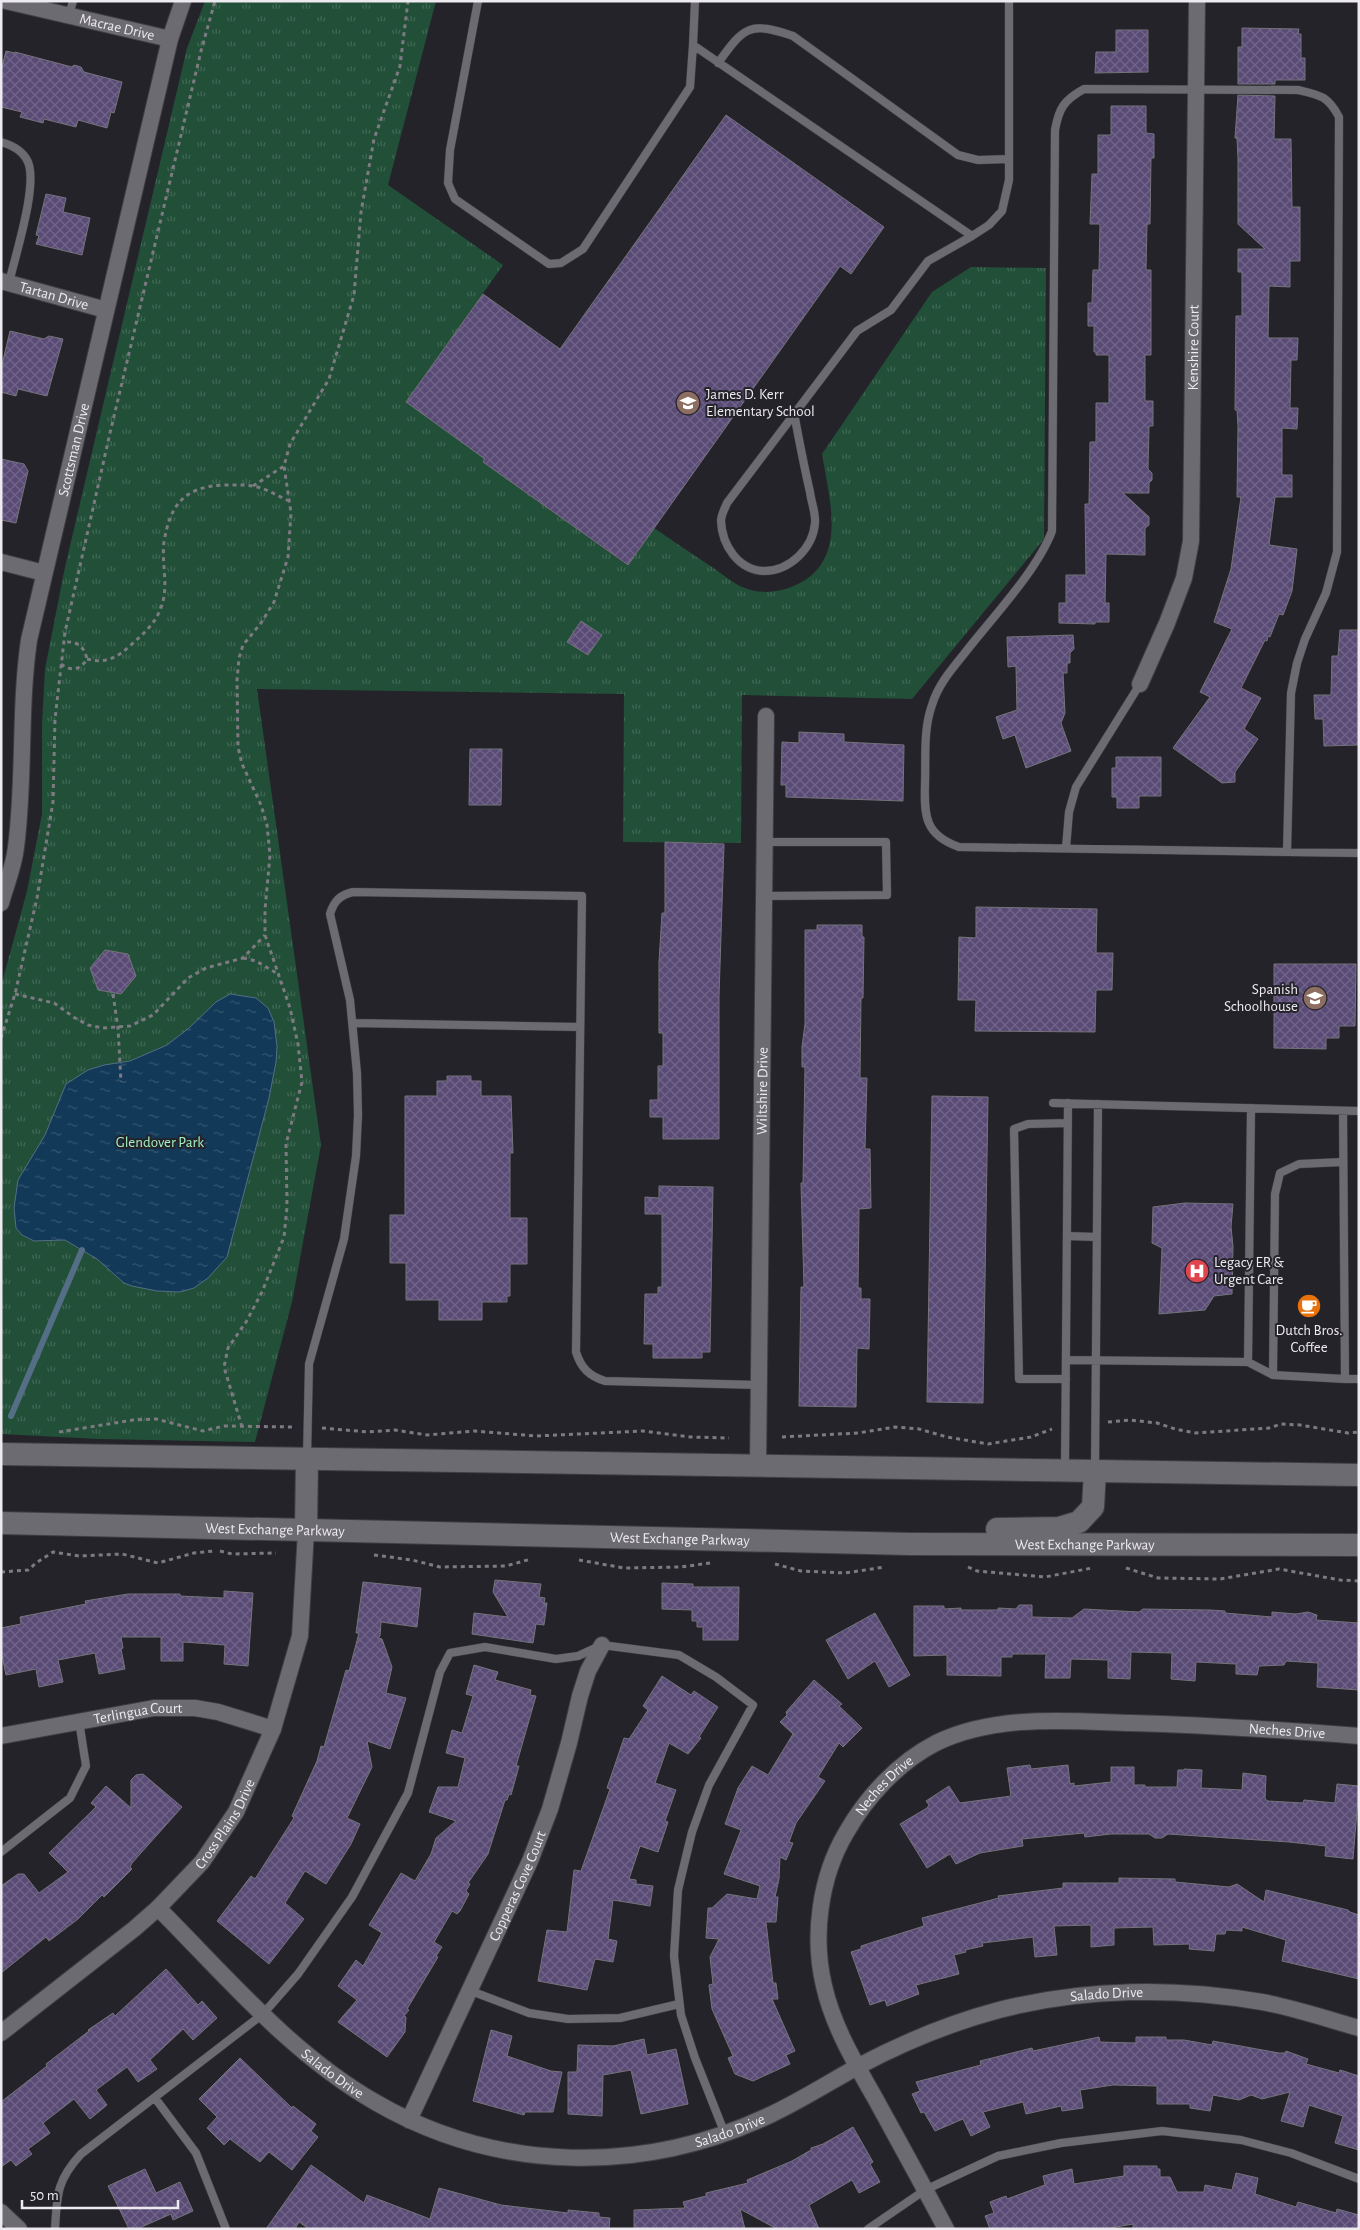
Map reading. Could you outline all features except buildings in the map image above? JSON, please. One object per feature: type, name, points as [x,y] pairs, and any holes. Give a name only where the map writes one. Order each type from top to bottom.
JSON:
[{"type":"main road","points":[[1,1454],[1359,1475]]},
{"type":"main road","points":[[306,1542],[307,1459]]},
{"type":"main road","points":[[855,1543],[908,1530],[1059,1528],[1079,1522],[1093,1507],[1095,1471]]},
{"type":"main road","name":"West Exchange Parkway","points":[[1,1523],[306,1542],[1359,1545]]},
{"type":"street","name":"Macrae Drive","points":[[6,1],[71,8],[170,40]]},
{"type":"street","name":"Scottsman Drive","points":[[1,903],[22,755],[24,672],[44,573],[106,310],[170,40],[183,1]]},
{"type":"street","name":"Kenshire Court","points":[[1140,684],[1167,623],[1184,578],[1190,542],[1197,1]]},
{"type":"street","name":"Tartan Drive","points":[[5,282],[106,310]]},
{"type":"street","points":[[1,562],[44,573]]},
{"type":"street","name":"Wiltshire Drive","points":[[758,1466],[766,716]]},
{"type":"street","name":"Cross Plains Drive","points":[[1,2034],[158,1908],[202,1862],[236,1812],[273,1729],[300,1636],[306,1542]]},
{"type":"street","name":"Copperas Cove Court","points":[[409,2120],[511,1906],[540,1835],[569,1743],[588,1671],[602,1645]]},
{"type":"street","name":"Terlingua Court","points":[[1,1736],[154,1708],[195,1708],[218,1712],[273,1729]]},
{"type":"street","name":"Neches Drive","points":[[946,2229],[858,2067],[836,2022],[824,1987],[819,1944],[819,1924],[825,1886],[841,1842],[855,1817],[884,1782],[912,1758],[936,1743],[962,1733],[993,1725],[1028,1721],[1186,1724],[1359,1736]]},
{"type":"street","name":"Salado Drive","points":[[158,1908],[263,2014],[314,2061],[341,2081],[409,2120],[485,2147],[524,2155],[557,2158],[624,2156],[663,2151],[725,2134],[773,2114],[907,2042],[968,2019],[1036,2002],[1093,1995],[1150,1992],[1228,1998],[1265,2003],[1359,2028]]},
{"type":"street","points":[[1,2212],[19,2229]]},
{"type":"lane","points":[[478,1],[450,150],[448,183],[455,199],[549,264],[561,263],[583,249],[690,88],[695,1]]},
{"type":"lane","points":[[794,413],[816,522],[809,543],[800,557],[786,565],[764,571],[746,566],[734,557],[724,538],[721,519],[727,502],[794,413],[857,332],[891,310],[928,261],[989,225],[1002,211],[1009,180],[1009,1]]},
{"type":"lane","points":[[718,63],[738,35],[752,28],[779,31],[793,36],[958,155],[978,160],[1009,159]]},
{"type":"lane","points":[[693,45],[972,236]]},
{"type":"lane","points":[[1287,852],[1291,693],[1305,639],[1326,593],[1337,552],[1339,117],[1332,103],[1317,94],[1298,90],[1084,89],[1070,97],[1059,112],[1055,130],[1052,531],[1048,543],[1035,564],[942,680],[932,704],[927,724],[924,812],[931,828],[944,842],[959,847],[1287,852],[1359,852]]},
{"type":"lane","points":[[1,142],[11,145],[22,152],[29,163],[31,187],[5,282]]},
{"type":"lane","points":[[1066,848],[1069,812],[1076,787],[1140,684]]},
{"type":"lane","points":[[764,896],[888,895],[886,842],[765,842]]},
{"type":"lane","points":[[307,1459],[308,1364],[344,1239],[356,1156],[357,1073],[353,1023],[343,964],[330,914],[338,899],[345,894],[353,892],[582,896],[575,1341],[579,1362],[595,1378],[605,1381],[759,1385]]},
{"type":"lane","points":[[353,1023],[580,1027]]},
{"type":"lane","points":[[1053,1103],[1359,1111]]},
{"type":"lane","points":[[1065,1470],[1068,1103]]},
{"type":"lane","points":[[1095,1471],[1098,1104]]},
{"type":"lane","points":[[1248,1362],[1251,1108]]},
{"type":"lane","points":[[1343,1111],[1345,1378]]},
{"type":"lane","points":[[1066,1378],[1019,1378],[1014,1129],[1028,1124],[1068,1123]]},
{"type":"lane","points":[[1273,1375],[1275,1194],[1280,1173],[1299,1164],[1344,1162]]},
{"type":"lane","points":[[1067,1236],[1097,1237]]},
{"type":"lane","points":[[1066,1360],[1248,1362],[1273,1375],[1359,1379]]},
{"type":"lane","points":[[55,2229],[58,2190],[66,2171],[81,2154],[263,2014],[298,1974],[352,1897],[408,1793],[440,1672],[450,1653],[485,1647],[556,1659],[578,1656],[602,1645],[680,1655],[716,1677],[753,1705],[709,1785],[692,1832],[678,1890],[674,1956],[681,2015],[695,2058],[725,2134]]},
{"type":"lane","points":[[1,1852],[70,1798],[86,1766],[79,1721]]},
{"type":"lane","points":[[471,1991],[529,2013],[568,2019],[620,2018],[680,2004]]},
{"type":"lane","points":[[155,2098],[196,2153],[226,2229]]},
{"type":"lane","points":[[868,2229],[925,2190],[998,2156],[1061,2143],[1162,2131],[1241,2140],[1290,2153],[1359,2179]]},
{"type":"path","points":[[1,1038],[14,994],[37,898],[54,802],[56,719],[64,642],[112,424],[201,51],[216,1]]},
{"type":"path","points":[[242,1427],[224,1367],[228,1348],[246,1322],[262,1292],[284,1237],[287,1208],[286,1144],[302,1082],[298,1044],[290,1008],[265,935],[265,910],[270,855],[267,825],[262,805],[242,764],[238,746],[237,680],[239,658],[243,645],[262,623],[274,602],[288,557],[291,513],[284,466],[290,444],[329,379],[354,295],[361,212],[374,138],[400,66],[408,1]]},
{"type":"path","points":[[252,486],[284,466]]},
{"type":"path","points":[[87,659],[107,660],[120,656],[148,630],[160,610],[166,590],[163,566],[164,543],[170,515],[182,498],[199,489],[241,484],[262,488],[289,501]]},
{"type":"path","points":[[61,664],[67,668],[75,669],[82,666],[87,659],[85,651],[80,645],[64,642]]},
{"type":"path","points":[[243,958],[265,935]]},
{"type":"path","points":[[14,994],[54,1003],[88,1025],[118,1028],[142,1022],[154,1015],[180,986],[206,968],[243,958],[256,961],[278,974]]},
{"type":"path","points":[[112,994],[118,1028],[121,1082]]},
{"type":"path","points":[[53,1433],[133,1420],[156,1419],[203,1431],[224,1426],[293,1427]]},
{"type":"path","points":[[1105,1422],[1139,1421],[1157,1423],[1196,1433],[1269,1428],[1281,1424],[1300,1425],[1348,1433],[1359,1432]]},
{"type":"path","points":[[782,1437],[858,1433],[895,1427],[919,1429],[947,1437],[988,1444],[1031,1437],[1057,1427]]},
{"type":"path","points":[[321,1428],[368,1432],[394,1430],[427,1435],[474,1431],[536,1436],[643,1431],[691,1437],[730,1438]]},
{"type":"path","points":[[1,1572],[28,1570],[54,1552],[80,1556],[122,1554],[158,1563],[194,1553],[218,1551],[232,1554],[306,1542]]},
{"type":"path","points":[[372,1555],[412,1560],[440,1567],[506,1566],[528,1559],[537,1559]]},
{"type":"path","points":[[571,1558],[624,1568],[681,1567],[718,1562]]},
{"type":"path","points":[[770,1564],[801,1571],[845,1573],[891,1566]]},
{"type":"path","points":[[961,1564],[977,1571],[1044,1577],[1095,1567]]},
{"type":"path","points":[[1118,1566],[1134,1569],[1158,1578],[1220,1579],[1278,1569],[1340,1580],[1359,1581]]},
{"type":"green space","name":"Glendover Park","points":[[205,1],[436,1],[388,185],[503,265],[406,402],[460,441],[506,430],[483,462],[627,565],[654,528],[746,589],[764,592],[777,591],[789,588],[808,578],[821,565],[828,549],[831,531],[829,493],[822,454],[932,292],[971,267],[1046,268],[1044,539],[912,699],[742,695],[741,843],[623,842],[624,694],[257,689],[321,1145],[292,1302],[255,1442],[99,1439],[1,1434],[1,986],[27,891],[42,814],[42,723],[45,669],[65,567],[187,48]]},
{"type":"water","points":[[230,994],[256,998],[268,1008],[274,1022],[277,1047],[269,1098],[227,1257],[208,1278],[194,1288],[180,1292],[157,1291],[124,1283],[97,1259],[65,1240],[34,1241],[22,1235],[16,1228],[14,1208],[18,1180],[45,1135],[66,1084],[88,1070],[104,1065],[130,1061],[167,1045],[189,1028],[216,1002]]},
{"type":"waterway","points":[[11,1416],[82,1250]]},
{"type":"place","name":"James D. Kerr Elementary School","points":[[688,403]]},
{"type":"place","name":"Spanish Schoolhouse","points":[[1315,998]]},
{"type":"place","name":"Legacy ER & Urgent Care","points":[[1197,1271]]},
{"type":"place","name":"Dutch Bros. Coffee","points":[[1309,1306]]}]
